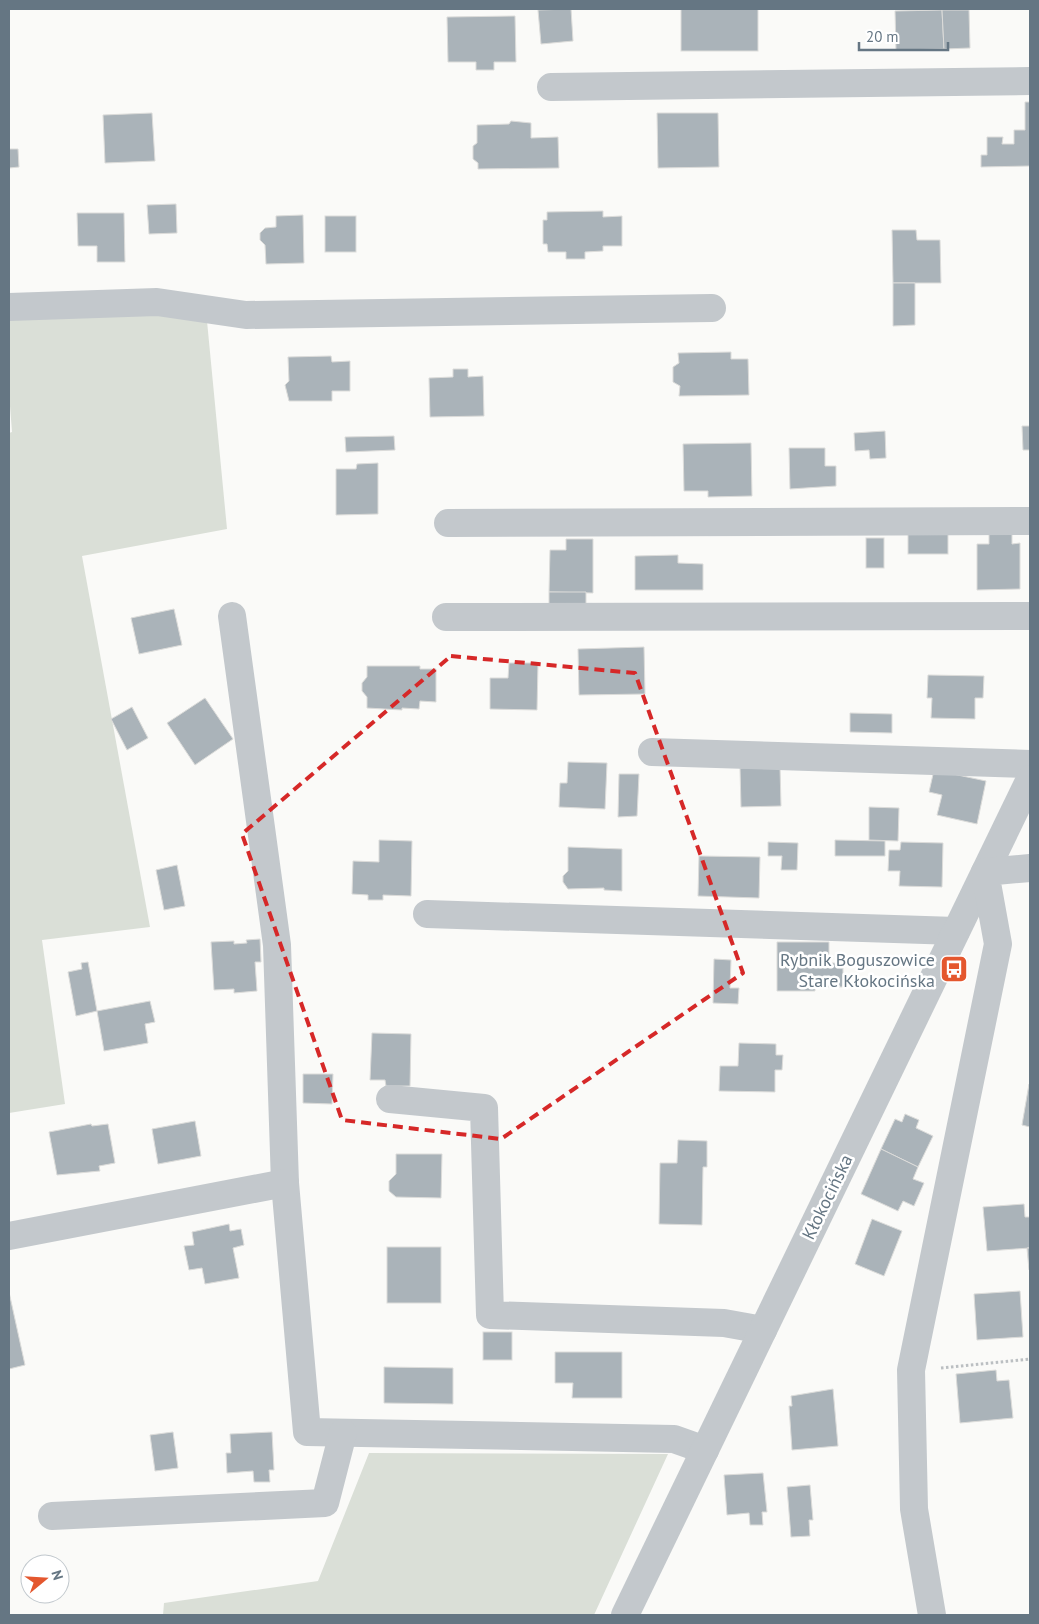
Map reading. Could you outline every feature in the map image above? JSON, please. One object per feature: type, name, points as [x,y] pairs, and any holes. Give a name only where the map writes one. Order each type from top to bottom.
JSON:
[{"type":"street","points":[[551,87],[1030,81]]},
{"type":"street","points":[[9,307],[157,302],[246,315],[712,308]]},
{"type":"street","points":[[448,524],[1030,522]]},
{"type":"street","points":[[232,616],[277,944],[285,1184],[307,1432],[674,1439],[705,1450]]},
{"type":"street","points":[[446,617],[1030,616]]},
{"type":"street","points":[[652,752],[1030,764]]},
{"type":"street","name":"Kłokocińska","points":[[625,1615],[1030,779]]},
{"type":"street","points":[[932,1615],[914,1509],[911,1370],[998,944],[985,872],[1030,868]]},
{"type":"street","points":[[427,914],[956,931]]},
{"type":"street","points":[[390,1099],[484,1108],[490,1315],[724,1323],[763,1330]]},
{"type":"street","points":[[9,1236],[285,1184]]},
{"type":"street","points":[[52,1516],[325,1503],[343,1433]]},
{"type":"path","points":[[911,1370],[1030,1359]]},
{"type":"highlighted area","points":[[451,656],[635,673],[743,973],[501,1139],[342,1120],[242,834]]},
{"type":"shaded area","points":[[170,313],[207,321],[227,529],[82,556],[150,927],[42,940],[65,1104],[9,1113],[9,433],[12,432],[9,393],[9,318]]},
{"type":"shaded area","points":[[369,1453],[668,1454],[594,1615],[163,1615],[164,1603],[318,1581]]},
{"type":"building","points":[[571,9],[573,41],[541,44],[538,10]]},
{"type":"building","points":[[681,9],[758,9],[758,51],[681,51]]},
{"type":"building","points":[[942,10],[944,49],[896,50],[895,11]]},
{"type":"building","points":[[942,10],[969,10],[970,48],[944,49]]},
{"type":"building","points":[[515,16],[516,62],[494,62],[494,70],[476,70],[476,62],[448,62],[447,17]]},
{"type":"building","points":[[1025,102],[1030,102],[1030,166],[981,167],[981,155],[987,155],[987,137],[1003,137],[1002,144],[1014,144],[1014,130],[1025,130]]},
{"type":"building","points":[[152,113],[155,161],[105,163],[103,115]]},
{"type":"building","points":[[657,113],[718,113],[719,167],[658,168]]},
{"type":"building","points":[[511,121],[531,123],[531,138],[558,137],[559,168],[478,169],[478,163],[473,159],[473,146],[477,143],[477,125],[509,124]]},
{"type":"building","points":[[9,149],[18,149],[19,167],[9,168]]},
{"type":"building","points":[[176,204],[177,233],[149,234],[147,205]]},
{"type":"building","points":[[603,211],[603,217],[622,216],[622,246],[603,246],[603,251],[585,252],[585,259],[566,259],[566,252],[548,252],[547,244],[543,244],[543,220],[547,220],[547,212]]},
{"type":"building","points":[[77,213],[124,213],[125,262],[97,262],[97,246],[78,246]]},
{"type":"building","points":[[303,215],[304,263],[266,264],[265,245],[260,240],[260,233],[265,228],[276,227],[276,216]]},
{"type":"building","points":[[325,216],[356,216],[356,252],[325,252]]},
{"type":"building","points":[[892,230],[916,230],[917,240],[940,240],[941,283],[893,283]]},
{"type":"building","points":[[893,283],[915,283],[915,325],[893,326]]},
{"type":"building","points":[[731,352],[731,359],[748,359],[749,395],[679,396],[680,386],[673,382],[673,367],[679,363],[678,353]]},
{"type":"building","points":[[331,356],[332,362],[350,361],[350,391],[332,391],[332,401],[289,401],[285,385],[289,381],[288,357]]},
{"type":"building","points":[[453,369],[468,369],[468,377],[483,376],[484,416],[430,417],[429,378],[453,377]]},
{"type":"building","points":[[1022,426],[1030,426],[1030,450],[1023,450]]},
{"type":"building","points":[[885,431],[886,458],[870,459],[869,450],[855,451],[854,433]]},
{"type":"building","points":[[394,436],[395,450],[346,452],[345,437]]},
{"type":"building","points":[[751,443],[752,496],[708,497],[708,491],[684,491],[683,444]]},
{"type":"building","points":[[789,448],[825,448],[825,466],[836,466],[836,486],[790,489]]},
{"type":"building","points":[[378,463],[378,514],[336,515],[336,469],[356,469],[357,464]]},
{"type":"building","points":[[908,533],[948,533],[948,554],[908,554]]},
{"type":"building","points":[[989,534],[1012,534],[1012,544],[1020,543],[1020,589],[977,590],[977,544],[989,544]]},
{"type":"building","points":[[866,538],[884,538],[884,568],[866,568]]},
{"type":"building","points":[[566,539],[593,539],[593,593],[549,592],[550,550],[566,550]]},
{"type":"building","points":[[678,555],[678,563],[703,564],[703,590],[635,590],[635,556]]},
{"type":"building","points":[[549,592],[586,592],[586,608],[549,607]]},
{"type":"building","points":[[174,609],[182,645],[139,654],[131,618]]},
{"type":"building","points":[[644,647],[645,694],[579,695],[578,649]]},
{"type":"building","points":[[509,663],[538,663],[537,710],[490,709],[490,678],[508,678]]},
{"type":"building","points":[[367,666],[420,666],[420,669],[436,669],[436,702],[420,701],[419,709],[367,708],[367,697],[362,691],[362,683],[367,677]]},
{"type":"building","points":[[928,675],[984,676],[983,698],[975,698],[975,719],[931,718],[932,698],[927,698]]},
{"type":"building","points":[[205,698],[233,739],[195,765],[167,723]]},
{"type":"building","points":[[132,707],[148,738],[127,750],[111,719]]},
{"type":"building","points":[[850,713],[892,714],[892,733],[850,732]]},
{"type":"building","points":[[568,762],[607,763],[605,809],[559,807],[560,783],[567,783]]},
{"type":"building","points":[[780,767],[781,806],[741,807],[740,768]]},
{"type":"building","points":[[934,770],[986,781],[977,824],[937,815],[942,795],[929,792]]},
{"type":"building","points":[[619,774],[639,774],[637,816],[618,817]]},
{"type":"building","points":[[869,807],[899,808],[898,841],[869,840]]},
{"type":"building","points":[[379,840],[412,841],[411,896],[383,895],[383,900],[368,900],[368,895],[352,894],[353,861],[379,862]]},
{"type":"building","points":[[835,840],[885,841],[885,856],[835,856]]},
{"type":"building","points":[[768,842],[798,843],[797,870],[781,870],[782,856],[768,856]]},
{"type":"building","points":[[901,842],[943,843],[942,887],[899,886],[900,871],[888,871],[889,850],[900,850]]},
{"type":"building","points":[[568,847],[622,849],[622,891],[604,890],[604,888],[568,889],[563,882],[563,876],[568,871]]},
{"type":"building","points":[[699,856],[760,857],[759,898],[698,896]]},
{"type":"building","points":[[177,865],[185,906],[164,910],[156,870]]},
{"type":"building","points":[[260,939],[261,962],[255,962],[257,991],[234,993],[234,989],[214,990],[211,942],[234,941],[234,944],[247,943],[246,940]]},
{"type":"building","points":[[777,942],[829,942],[829,963],[843,963],[843,987],[815,987],[815,991],[777,991]]},
{"type":"building","points":[[714,959],[731,960],[730,988],[739,988],[738,1004],[713,1003]]},
{"type":"building","points":[[88,962],[97,1011],[76,1016],[68,972],[82,969],[81,963]]},
{"type":"building","points":[[150,1001],[155,1022],[145,1024],[148,1043],[104,1051],[97,1011]]},
{"type":"building","points":[[372,1033],[411,1034],[410,1086],[386,1086],[385,1080],[370,1080]]},
{"type":"building","points":[[739,1043],[776,1044],[776,1055],[783,1055],[782,1070],[775,1070],[775,1092],[719,1091],[720,1066],[738,1066]]},
{"type":"building","points":[[303,1074],[333,1074],[332,1104],[303,1103]]},
{"type":"building","points":[[1030,1084],[1030,1127],[1022,1125]]},
{"type":"building","points":[[905,1114],[919,1120],[916,1128],[933,1136],[918,1167],[881,1149],[895,1119],[902,1122]]},
{"type":"building","points":[[195,1121],[201,1156],[158,1164],[152,1129]]},
{"type":"building","points":[[91,1124],[92,1126],[108,1124],[115,1163],[99,1166],[100,1171],[57,1175],[49,1132]]},
{"type":"building","points":[[678,1140],[707,1141],[707,1167],[703,1167],[702,1225],[659,1224],[660,1163],[677,1163]]},
{"type":"building","points":[[881,1149],[918,1167],[913,1179],[924,1183],[914,1206],[903,1201],[898,1211],[861,1194]]},
{"type":"building","points":[[396,1154],[442,1154],[441,1198],[396,1197],[389,1191],[389,1181],[396,1174]]},
{"type":"building","points":[[1024,1204],[1025,1217],[1030,1217],[1030,1248],[987,1251],[983,1207]]},
{"type":"building","points":[[872,1219],[902,1231],[884,1276],[855,1264]]},
{"type":"building","points":[[229,1224],[230,1231],[241,1229],[244,1245],[233,1248],[239,1278],[205,1284],[202,1268],[189,1270],[184,1246],[194,1245],[192,1232]]},
{"type":"building","points":[[387,1247],[441,1247],[441,1303],[387,1303]]},
{"type":"building","points":[[1027,1248],[1030,1248],[1030,1270],[1029,1270]]},
{"type":"building","points":[[1020,1291],[1023,1337],[977,1340],[974,1294]]},
{"type":"building","points":[[9,1292],[25,1365],[9,1369]]},
{"type":"building","points":[[483,1332],[512,1332],[512,1360],[483,1360]]},
{"type":"building","points":[[555,1352],[622,1352],[622,1398],[572,1398],[573,1383],[555,1383]]},
{"type":"building","points":[[384,1367],[453,1368],[453,1404],[384,1403]]},
{"type":"building","points":[[996,1370],[997,1381],[1009,1380],[1013,1418],[960,1423],[956,1374]]},
{"type":"building","points":[[833,1389],[838,1446],[792,1450],[789,1406],[792,1406],[791,1396]]},
{"type":"building","points":[[173,1432],[178,1468],[155,1471],[150,1435]]},
{"type":"building","points":[[272,1432],[274,1470],[269,1470],[270,1482],[254,1482],[253,1471],[227,1473],[226,1453],[231,1453],[230,1434]]},
{"type":"building","points":[[763,1473],[767,1512],[762,1512],[763,1525],[750,1525],[749,1513],[727,1515],[724,1475]]},
{"type":"building","points":[[810,1485],[813,1520],[809,1520],[810,1536],[791,1537],[787,1487]]},
{"type":"place","name":"Rybnik Boguszowice Stare Kłokocińska","points":[[954,969]]}]
